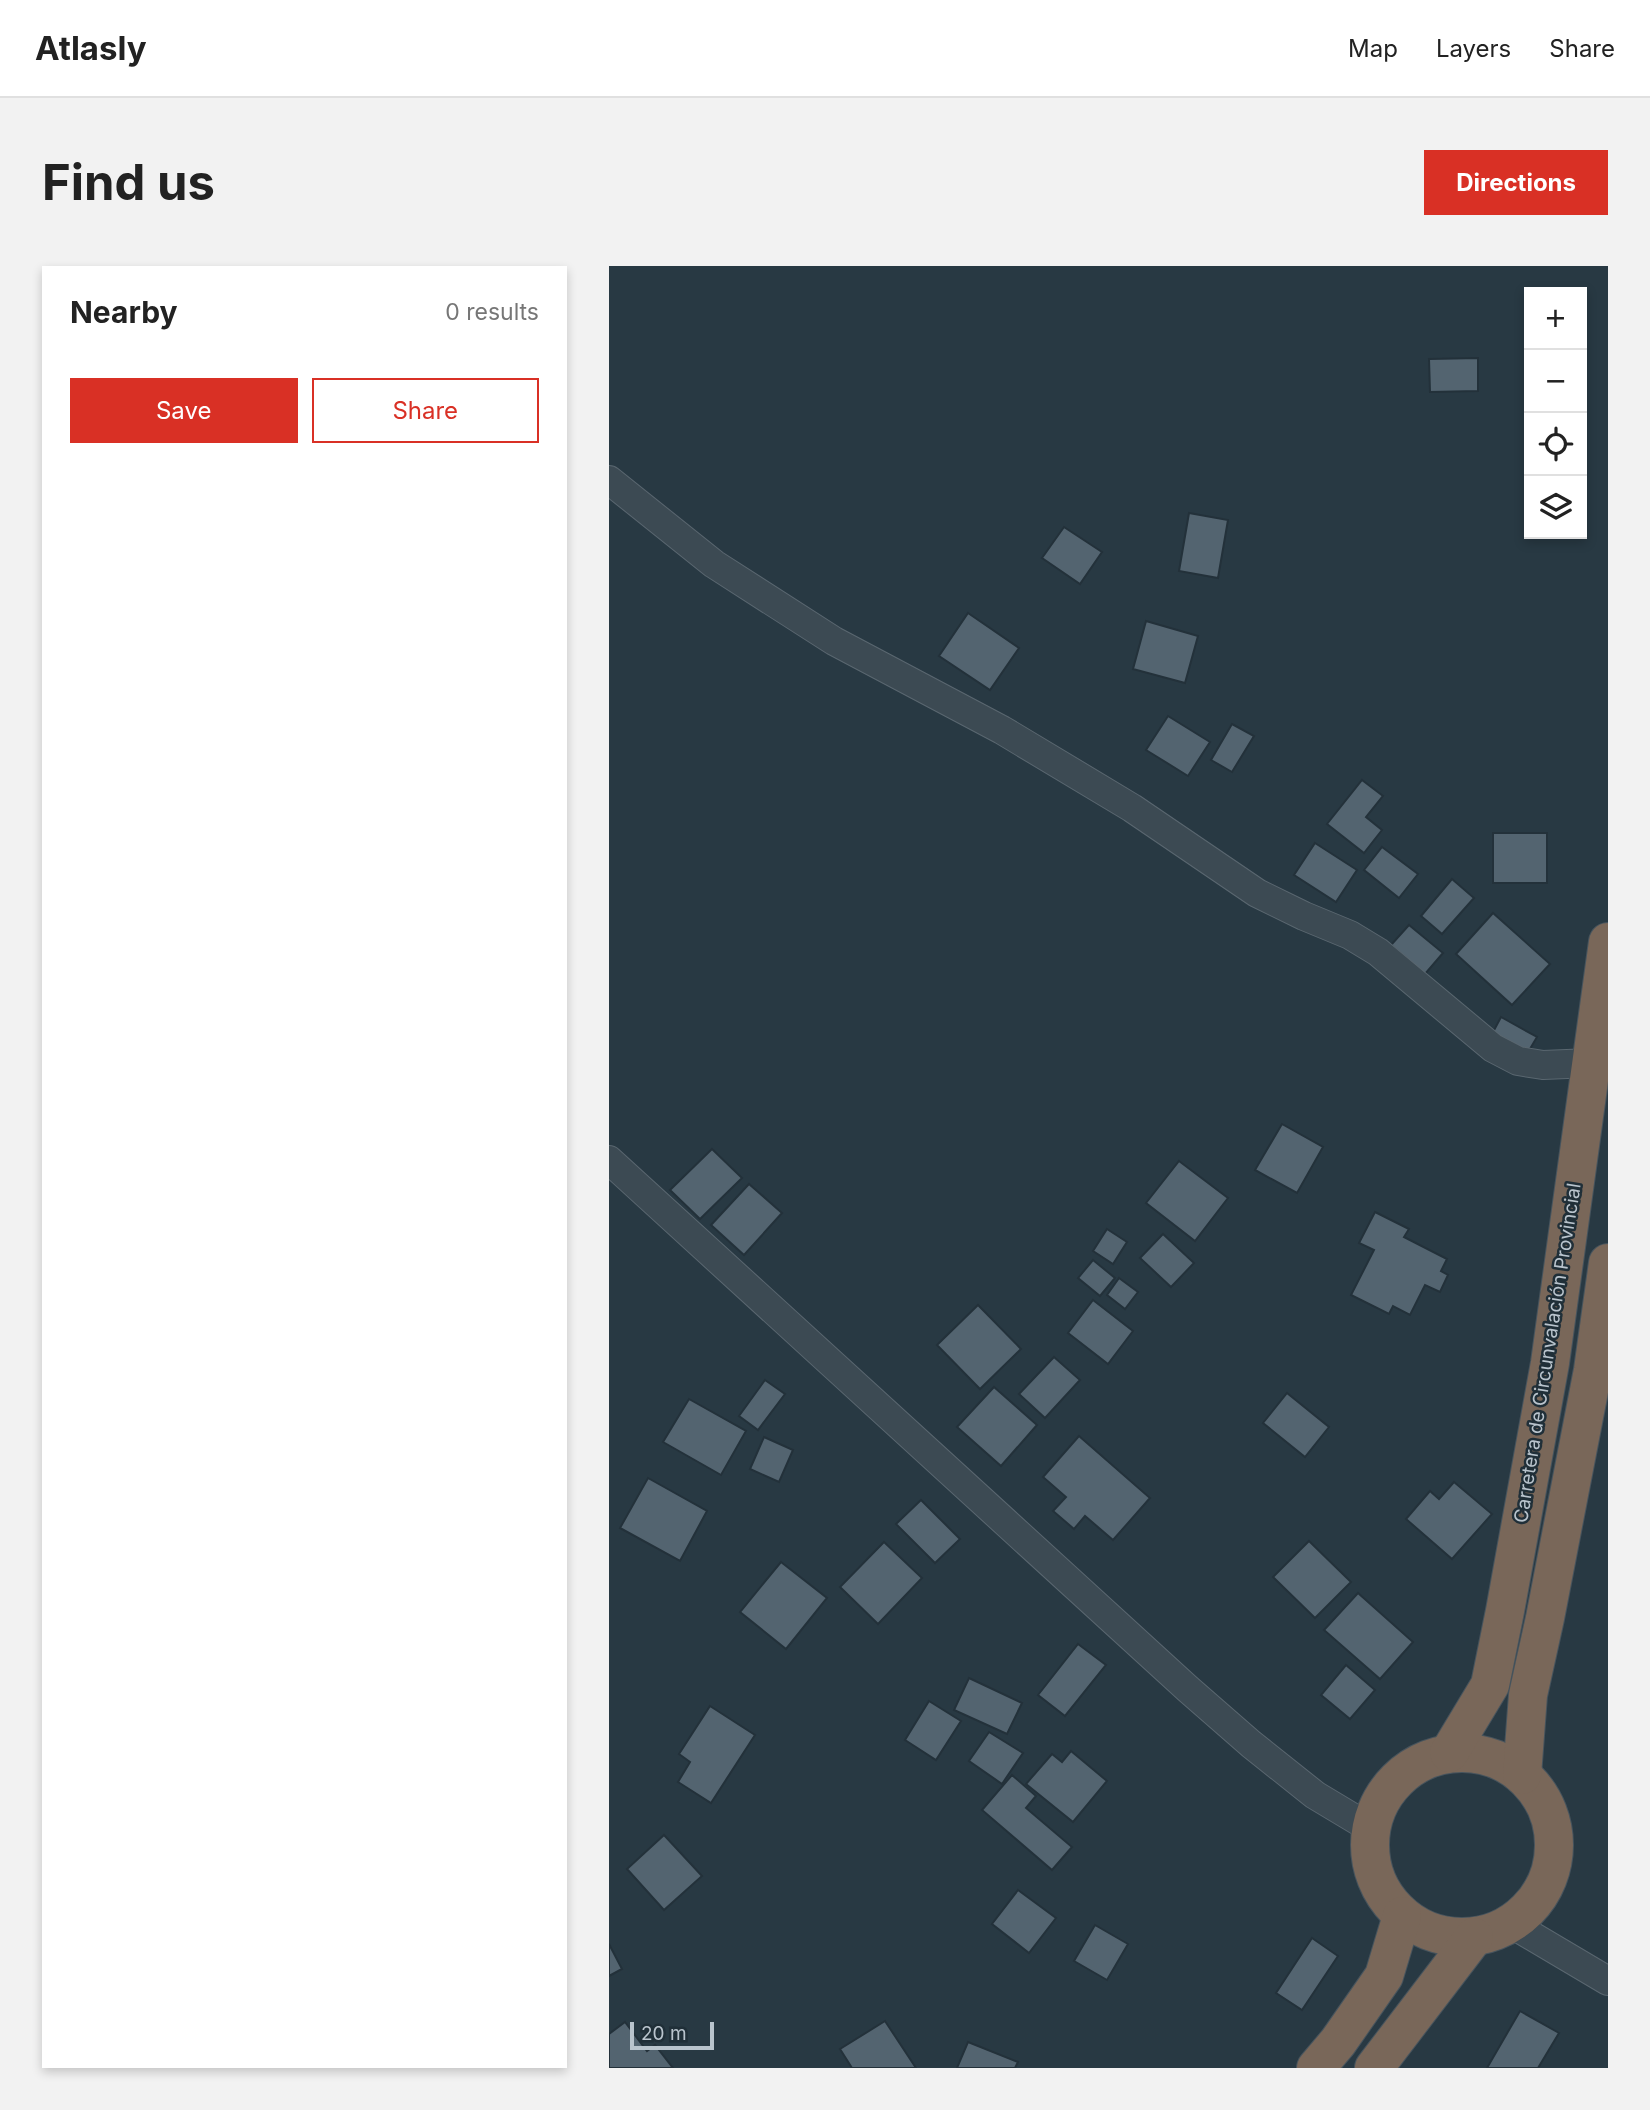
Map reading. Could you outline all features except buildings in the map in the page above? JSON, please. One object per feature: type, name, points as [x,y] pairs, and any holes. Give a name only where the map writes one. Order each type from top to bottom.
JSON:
[{"type":"highway","name":"Carretera de Circunvalación Provincial","points":[[1449,1754],[1490,1685],[1550,1363],[1608,942]]},
{"type":"highway","points":[[1522,1775],[1528,1695],[1593,1370],[1608,1264]]},
{"type":"highway","points":[[1469,1753],[1506,1764],[1522,1775],[1545,1805],[1552,1823],[1554,1842],[1548,1880],[1526,1912],[1493,1932],[1474,1937],[1435,1934],[1402,1916],[1383,1894],[1371,1867],[1369,1848],[1370,1828],[1380,1801],[1397,1778],[1430,1758],[1469,1753]]},
{"type":"highway","points":[[1316,2068],[1338,2042],[1384,1976],[1402,1916]]},
{"type":"highway","points":[[1374,2068],[1474,1937]]},
{"type":"street","points":[[609,480],[714,564],[834,641],[1002,730],[1132,808],[1257,893],[1350,935],[1378,953],[1493,1048],[1518,1061],[1543,1065],[1591,1063]]},
{"type":"street","points":[[609,1160],[1188,1689],[1315,1795],[1370,1828]]},
{"type":"street","points":[[1510,1923],[1608,1982]]}]
